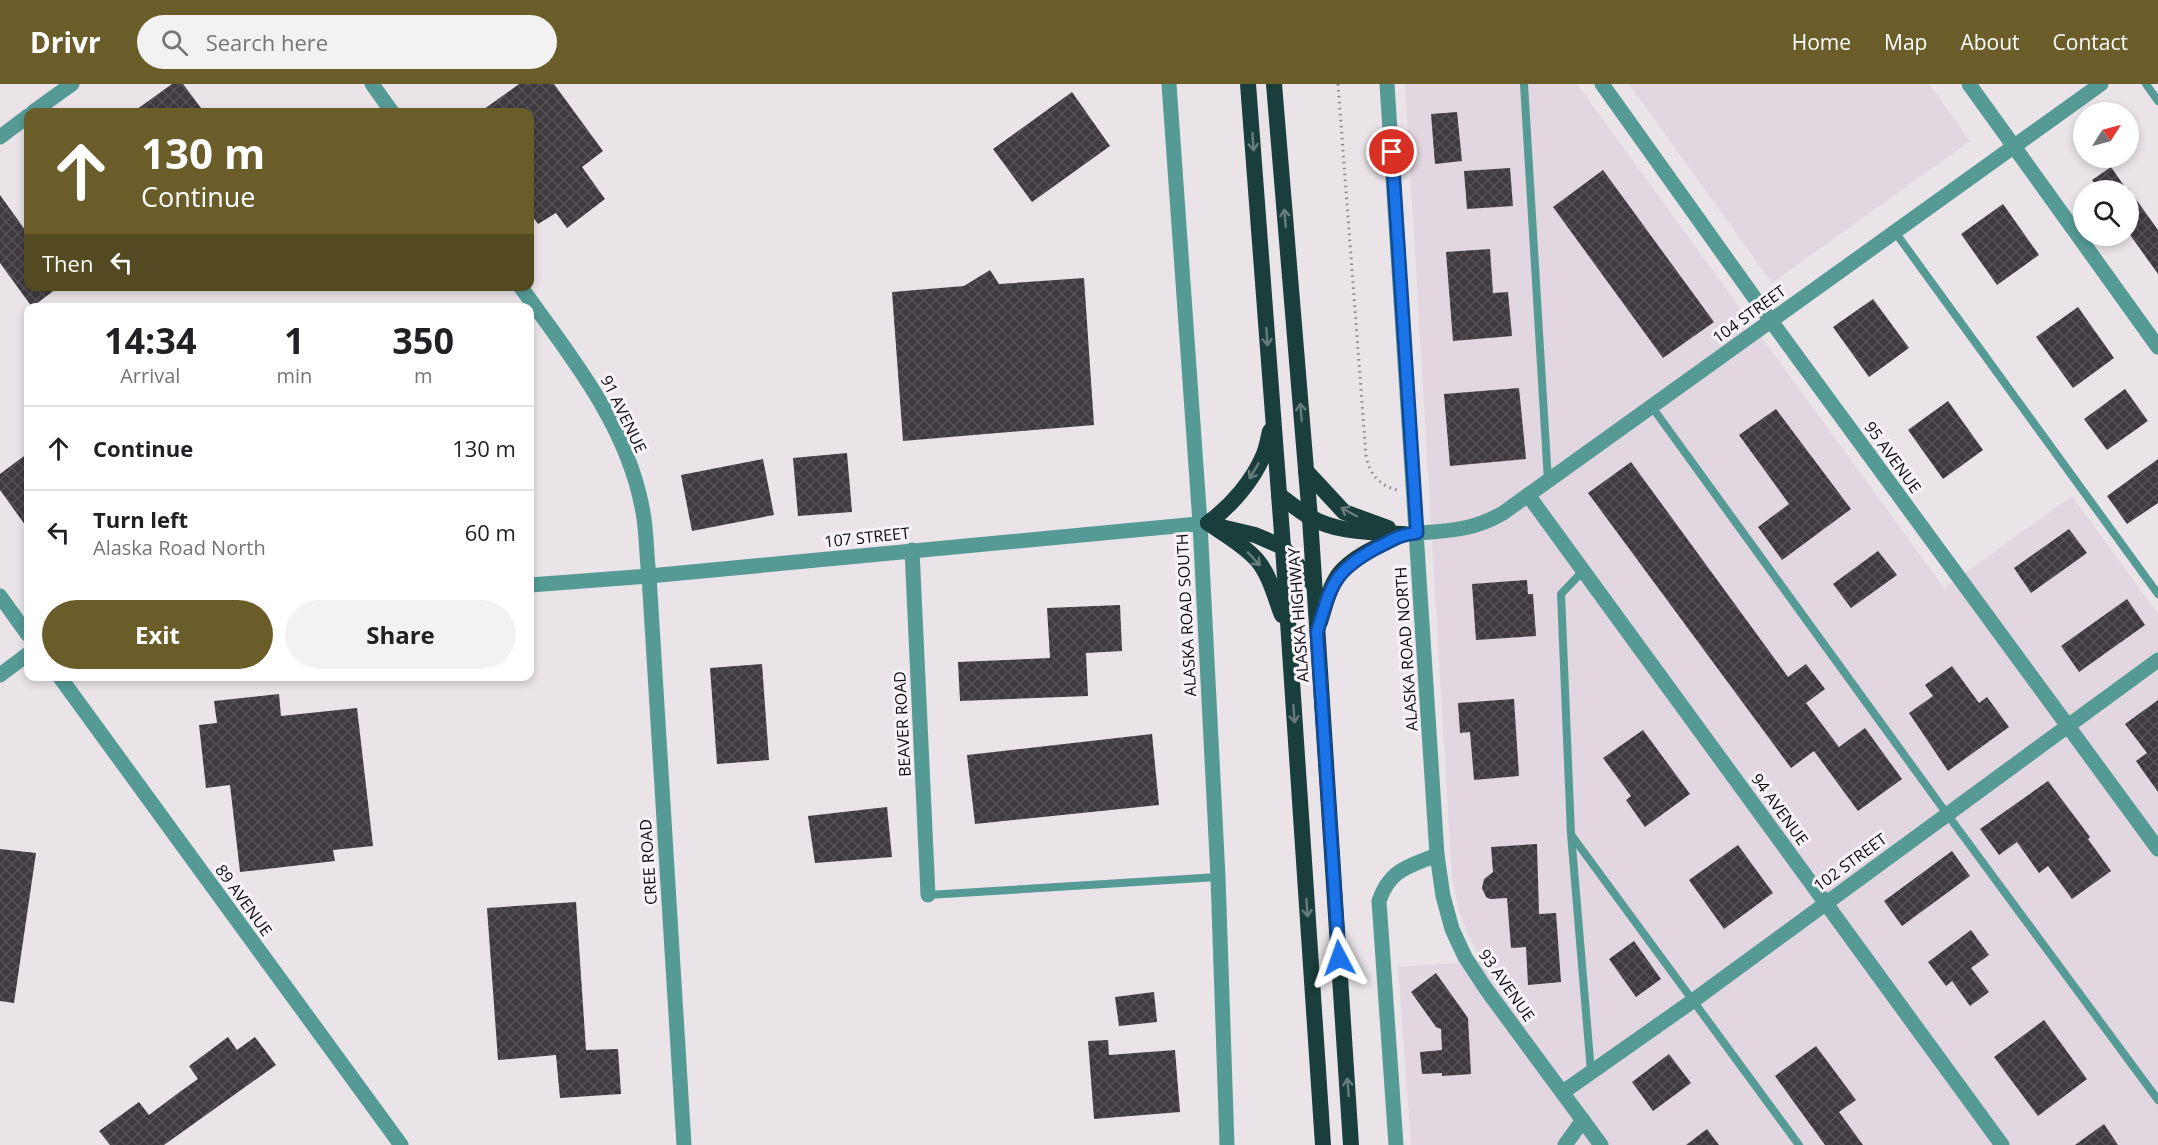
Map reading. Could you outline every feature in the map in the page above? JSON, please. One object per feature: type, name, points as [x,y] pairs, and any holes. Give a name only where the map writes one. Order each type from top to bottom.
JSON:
[{"type":"highway","name":"ALASKA HIGHWAY","points":[[1248,84],[1274,416],[1323,1145]]},
{"type":"highway","name":"ALASKA HIGHWAY","points":[[1274,84],[1310,518],[1352,1145]]},
{"type":"highway","points":[[1204,523],[1224,511],[1251,477],[1264,454],[1274,416]]},
{"type":"highway","points":[[1306,471],[1344,512],[1410,533]]},
{"type":"highway","points":[[1279,495],[1310,518],[1353,531],[1410,533]]},
{"type":"highway","points":[[1204,523],[1255,535],[1283,547],[1313,584]]},
{"type":"highway","points":[[1204,523],[1257,561],[1269,581],[1289,634]]},
{"type":"highway","points":[[1317,632],[1328,594],[1340,573],[1358,558],[1410,533]]},
{"type":"street","points":[[39,108],[72,84]]},
{"type":"street","points":[[372,84],[389,108]]},
{"type":"street","name":"ALASKA ROAD SOUTH","points":[[1168,84],[1204,523],[1227,1145]]},
{"type":"street","name":"ALASKA ROAD NORTH","points":[[1388,84],[1415,494],[1410,533],[1437,855]]},
{"type":"street","name":"95 AVENUE","points":[[1602,84],[1771,321],[2158,849]]},
{"type":"street","points":[[1969,84],[2158,347]]},
{"type":"street","name":"104 STREET","points":[[1410,533],[1462,529],[1479,525],[1503,513],[2101,84]]},
{"type":"street","points":[[0,136],[24,119]]},
{"type":"street","name":"91 AVENUE","points":[[534,305],[583,373],[609,418],[629,463],[642,507],[649,576]]},
{"type":"street","name":"94 AVENUE","points":[[1528,495],[2002,1145]]},
{"type":"street","name":"107 STREET","points":[[534,585],[649,576],[1204,523]]},
{"type":"street","name":"BEAVER ROAD","points":[[912,550],[928,895]]},
{"type":"street","name":"CREE ROAD","points":[[649,576],[684,1145]]},
{"type":"street","points":[[0,596],[24,629]]},
{"type":"street","points":[[0,675],[24,657]]},
{"type":"street","name":"102 STREET","points":[[1563,1092],[2158,660]]},
{"type":"street","name":"89 AVENUE","points":[[63,681],[401,1145]]},
{"type":"street","points":[[1396,1145],[1379,901],[1384,886],[1394,875],[1437,855]]},
{"type":"street","name":"93 AVENUE","points":[[1437,855],[1443,896],[1452,929],[1465,957],[1601,1145]]},
{"type":"street","points":[[1565,1145],[1583,1119]]},
{"type":"lane","points":[[1524,84],[1548,481]]},
{"type":"lane","points":[[2146,84],[2158,101]]},
{"type":"lane","points":[[1895,232],[2158,594]]},
{"type":"lane","points":[[1652,406],[1947,814],[2158,1100]]},
{"type":"lane","points":[[1583,571],[1561,594],[1571,834],[1591,1073]]},
{"type":"lane","points":[[1571,834],[1799,1145]]},
{"type":"lane","points":[[928,895],[1218,877]]},
{"type":"path","points":[[1338,84],[1366,456],[1369,470],[1388,488],[1415,494]]},
{"type":"shaded area","points":[[1405,84],[1577,84],[1944,588],[2072,496],[2158,614],[2158,1145],[1411,1145],[1398,967],[1483,961],[1468,936],[1459,911],[1452,878]]},
{"type":"shaded area","points":[[1629,84],[1929,84],[1970,141],[1772,283]]},
{"type":"building","points":[[172,84],[183,84],[201,108],[139,108]]},
{"type":"building","points":[[519,84],[554,84],[603,151],[582,167],[605,199],[567,228],[556,213],[538,224],[534,218],[534,108],[486,108]]},
{"type":"building","points":[[1072,92],[1110,146],[1032,202],[993,149]]},
{"type":"building","points":[[1457,112],[1462,161],[1435,164],[1431,114]]},
{"type":"building","points":[[1510,168],[1513,206],[1467,209],[1464,171]]},
{"type":"building","points":[[2112,168],[2120,180],[2092,180]]},
{"type":"building","points":[[1603,170],[1714,322],[1663,358],[1553,207]]},
{"type":"building","points":[[0,195],[24,228],[24,291],[53,291],[37,303],[29,303],[0,263]]},
{"type":"building","points":[[2139,203],[2158,230],[2158,274],[2138,246]]},
{"type":"building","points":[[2003,204],[2039,255],[1997,285],[1961,234]]},
{"type":"building","points":[[1490,249],[1493,293],[1508,292],[1512,336],[1453,341],[1446,252]]},
{"type":"building","points":[[990,270],[999,284],[1084,278],[1094,425],[903,441],[892,292],[964,286]]},
{"type":"building","points":[[1873,299],[1909,348],[1869,377],[1833,327]]},
{"type":"building","points":[[2078,307],[2114,358],[2073,388],[2036,337]]},
{"type":"building","points":[[1519,388],[1526,459],[1450,466],[1444,394]]},
{"type":"building","points":[[2125,389],[2148,421],[2107,450],[2084,419]]},
{"type":"building","points":[[1948,401],[1983,450],[1943,479],[1908,430]]},
{"type":"building","points":[[1776,409],[1851,509],[1782,560],[1758,527],[1789,504],[1739,435]]},
{"type":"building","points":[[847,453],[852,512],[798,516],[793,458]]},
{"type":"building","points":[[24,456],[24,523],[0,490],[0,474]]},
{"type":"building","points":[[763,459],[774,515],[692,531],[681,475]]},
{"type":"building","points":[[2158,459],[2158,503],[2127,524],[2107,496]]},
{"type":"building","points":[[1631,462],[1788,677],[1806,664],[1825,689],[1806,703],[1839,747],[1865,728],[1902,779],[1858,811],[1814,751],[1791,768],[1588,493]]},
{"type":"building","points":[[2069,529],[2087,553],[2031,593],[2014,568]]},
{"type":"building","points":[[1878,551],[1897,575],[1851,608],[1833,584]]},
{"type":"building","points":[[1527,580],[1528,594],[1533,594],[1536,636],[1476,640],[1472,584]]},
{"type":"building","points":[[2127,599],[2145,625],[2079,672],[2061,646]]},
{"type":"building","points":[[1120,605],[1122,651],[1086,653],[1088,696],[960,701],[958,662],[1050,658],[1047,608]]},
{"type":"building","points":[[762,664],[769,760],[717,764],[710,668]]},
{"type":"building","points":[[1952,666],[1979,703],[1987,697],[2009,727],[1948,771],[1909,713],[1933,696],[1925,685]]},
{"type":"building","points":[[279,694],[281,716],[357,708],[373,846],[333,850],[335,861],[240,872],[230,785],[206,788],[199,725],[217,723],[214,701]]},
{"type":"building","points":[[1514,699],[1519,776],[1474,780],[1470,732],[1460,733],[1458,703]]},
{"type":"building","points":[[2158,700],[2158,792],[2136,761],[2147,753],[2125,724]]},
{"type":"building","points":[[1643,730],[1690,794],[1645,827],[1626,800],[1631,796],[1603,758]]},
{"type":"building","points":[[1152,734],[1159,805],[975,824],[967,755]]},
{"type":"building","points":[[2048,781],[2090,837],[2088,839],[2111,871],[2072,899],[2048,866],[2039,873],[2017,842],[1999,855],[1980,829]]},
{"type":"building","points":[[887,807],[892,857],[815,863],[808,816]]},
{"type":"building","points":[[1537,844],[1539,914],[1556,913],[1561,982],[1528,985],[1526,947],[1511,948],[1507,898],[1490,899],[1486,897],[1482,888],[1484,879],[1493,872],[1491,847]]},
{"type":"building","points":[[1738,845],[1773,893],[1724,929],[1689,880]]},
{"type":"building","points":[[0,849],[36,853],[14,1003],[0,1001]]},
{"type":"building","points":[[1952,851],[1970,876],[1902,926],[1884,901]]},
{"type":"building","points":[[576,902],[586,1050],[618,1049],[621,1094],[560,1098],[556,1055],[498,1060],[487,908]]},
{"type":"building","points":[[1971,930],[1989,955],[1971,968],[1989,992],[1970,1006],[1952,981],[1946,986],[1928,962]]},
{"type":"building","points":[[1634,941],[1661,979],[1636,997],[1609,959]]},
{"type":"building","points":[[1436,973],[1468,1018],[1471,1074],[1442,1076],[1442,1073],[1422,1074],[1420,1052],[1442,1050],[1441,1029],[1436,1027],[1411,992]]},
{"type":"building","points":[[1154,992],[1157,1022],[1119,1026],[1115,997]]},
{"type":"building","points":[[2044,1020],[2087,1079],[2038,1116],[1994,1057]]},
{"type":"building","points":[[228,1037],[237,1050],[255,1037],[276,1065],[164,1145],[110,1145],[99,1131],[139,1102],[149,1115],[198,1079],[189,1066]]},
{"type":"building","points":[[1108,1040],[1109,1055],[1175,1050],[1180,1112],[1094,1119],[1088,1041]]},
{"type":"building","points":[[1816,1046],[1856,1100],[1839,1112],[1863,1145],[1825,1145],[1775,1076]]},
{"type":"building","points":[[1669,1054],[1691,1083],[1653,1111],[1632,1082]]},
{"type":"building","points":[[2104,1124],[2118,1145],[2075,1145]]},
{"type":"building","points":[[1707,1129],[1719,1145],[1686,1145]]},
{"type":"route","points":[[1339,958],[1317,632],[1328,594],[1340,573],[1358,558],[1403,534],[1417,533],[1392,152]]}]
